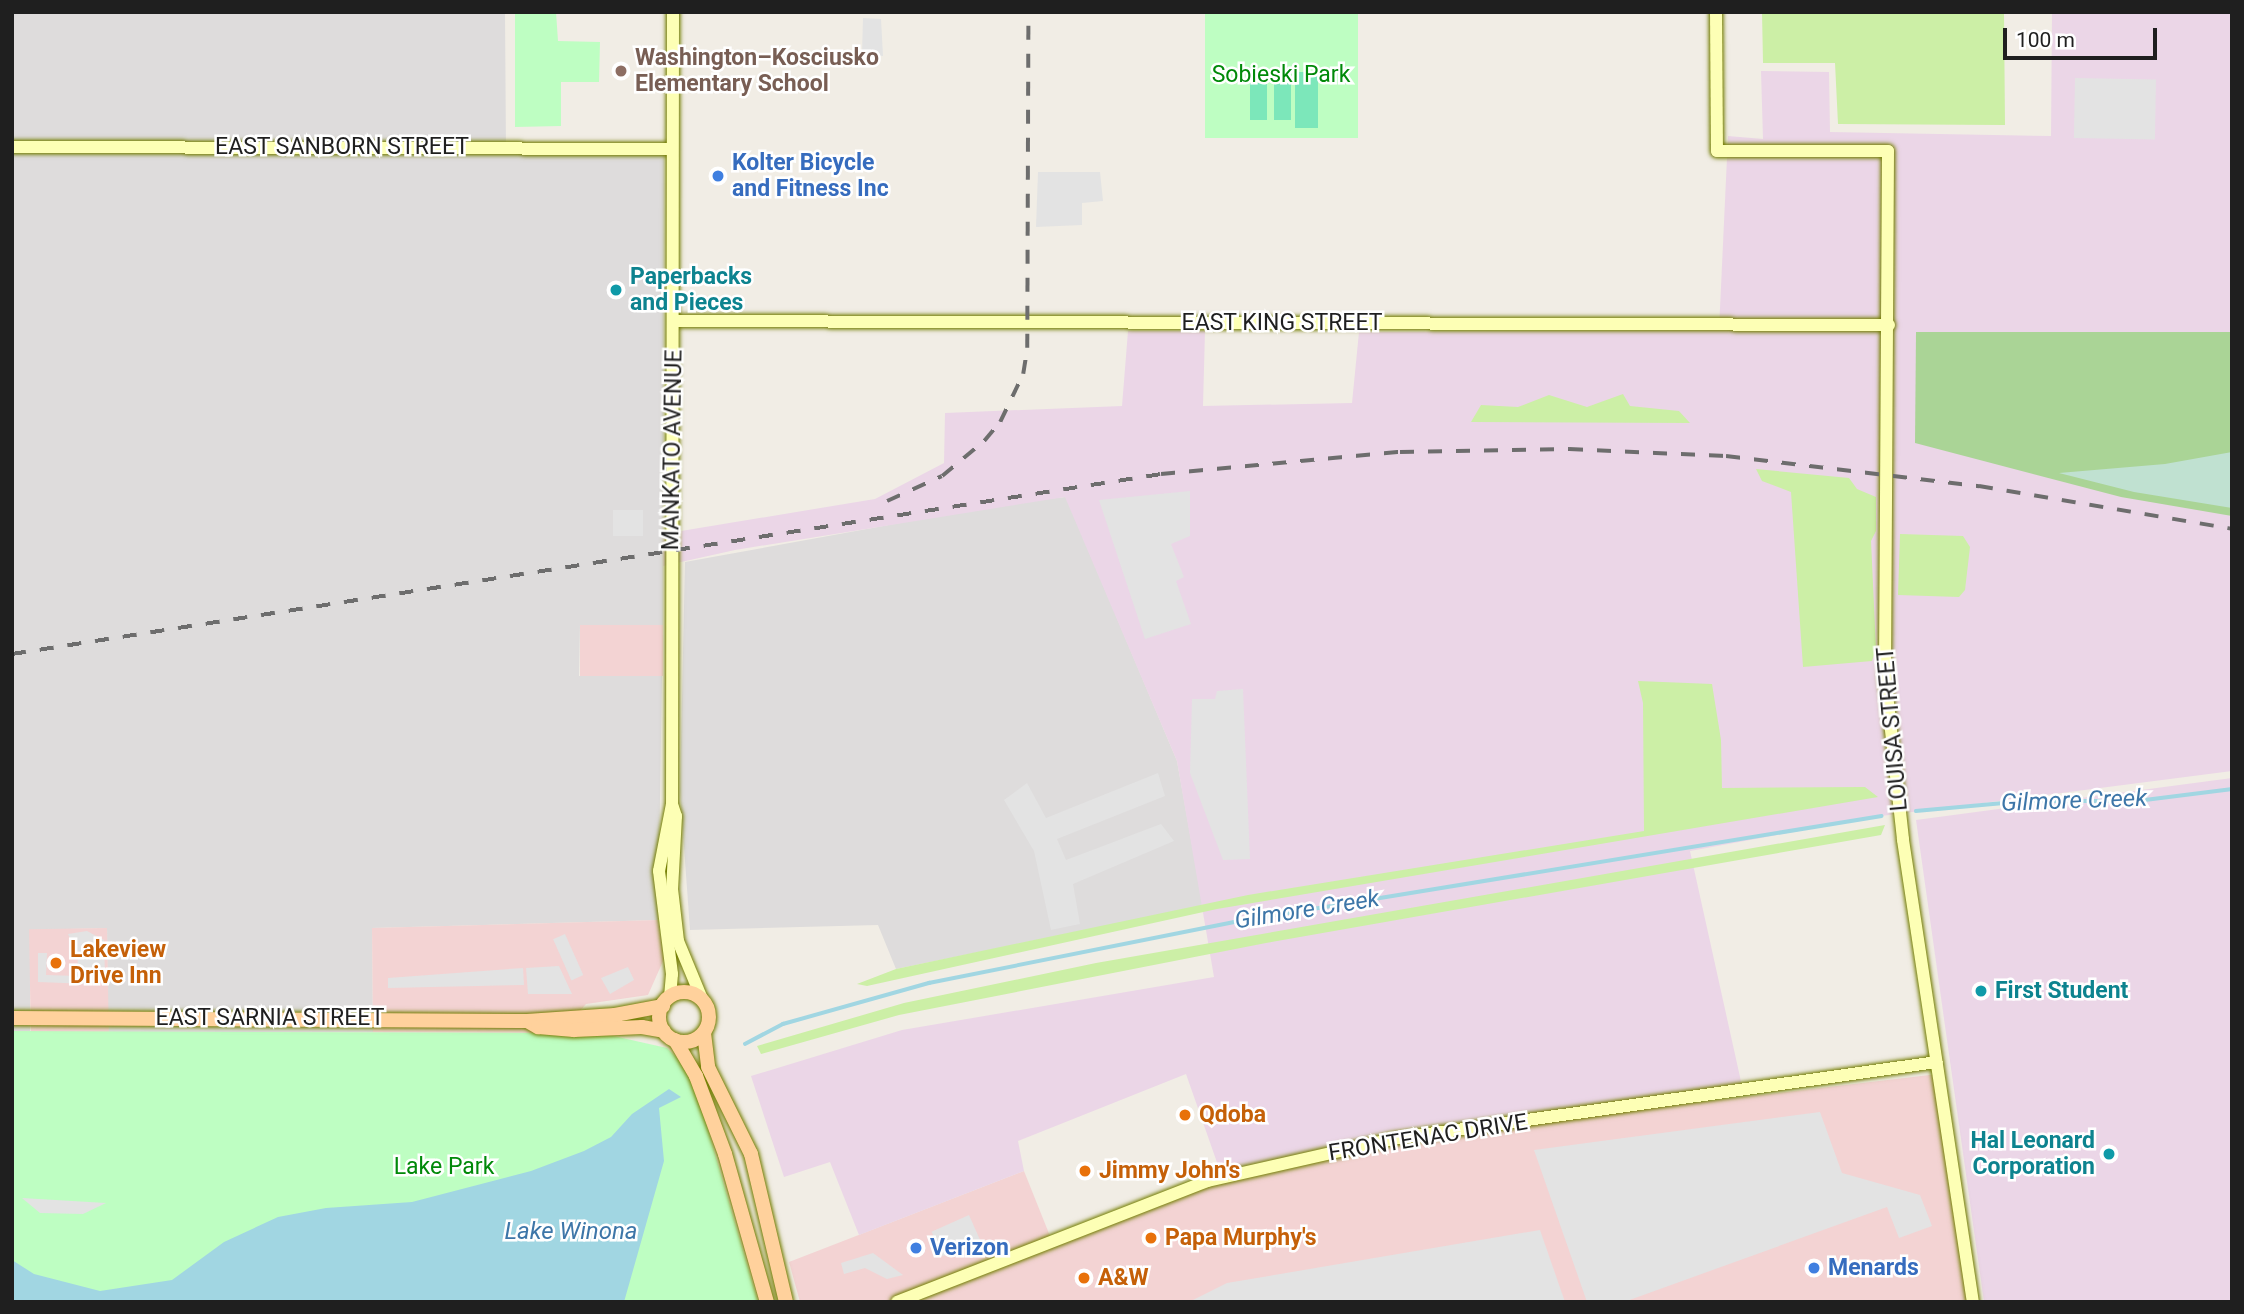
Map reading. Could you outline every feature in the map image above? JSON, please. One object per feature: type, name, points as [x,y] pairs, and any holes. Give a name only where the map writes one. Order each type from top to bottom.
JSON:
[{"type":"main road","points":[[666,1002],[687,993],[702,999]]},
{"type":"main road","name":"MANKATO AVENUE","points":[[702,999],[709,1014],[704,1033],[708,1067],[751,1154],[786,1302]]},
{"type":"main road","name":"MANKATO AVENUE","points":[[666,1002],[660,1018],[669,1035]]},
{"type":"main road","name":"EAST SARNIA STREET","points":[[527,1021],[537,1017],[615,1015],[666,1002]]},
{"type":"main road","name":"EAST SARNIA STREET","points":[[12,1018],[527,1021],[574,1030],[642,1027],[669,1035]]},
{"type":"main road","points":[[669,1035],[690,1041],[704,1033]]},
{"type":"main road","points":[[669,1035],[696,1076],[725,1154],[745,1236],[767,1302]]},
{"type":"street","name":"MANKATO AVENUE","points":[[666,1002],[672,974],[659,871],[672,804],[675,321],[671,149],[673,12]]},
{"type":"street","name":"LOUISA STREET","points":[[1716,12],[1717,151],[1888,151],[1885,676],[1896,785],[1973,1302]]},
{"type":"street","name":"EAST SANBORN STREET","points":[[12,148],[671,149]]},
{"type":"street","name":"EAST KING STREET","points":[[675,321],[1889,325]]},
{"type":"street","name":"MANKATO AVENUE","points":[[672,804],[676,816],[674,920],[684,961],[702,999]]},
{"type":"street","name":"FRONTENAC DRIVE","points":[[897,1302],[1221,1178],[1394,1139],[1937,1062]]},
{"type":"shaded area","points":[[12,12],[505,12],[506,153],[664,154],[663,625],[580,625],[579,676],[662,676],[658,920],[372,928],[373,1032],[108,1032],[107,928],[30,930],[30,1031],[12,1031]]},
{"type":"shaded area","points":[[2052,12],[2232,12],[2232,771],[1881,816],[1690,851],[1742,1086],[1393,1139],[1220,1171],[1186,1074],[1018,1141],[1024,1171],[859,1235],[830,1162],[784,1177],[751,1076],[902,1030],[1214,977],[1177,761],[1065,497],[735,550],[663,566],[663,534],[875,499],[944,463],[945,413],[1122,406],[1128,331],[1205,331],[1203,406],[1352,403],[1359,332],[1719,330],[1728,136],[1763,139],[1761,71],[1829,72],[1830,132],[2051,136]]},
{"type":"shaded area","points":[[863,18],[881,19],[883,56],[862,54]]},
{"type":"shaded area","points":[[2075,78],[2156,79],[2155,139],[2074,138]]},
{"type":"shaded area","points":[[1038,172],[1100,172],[1103,201],[1082,203],[1082,225],[1036,227]]},
{"type":"shaded area","points":[[1190,491],[1190,536],[1171,544],[1184,577],[1176,581],[1191,624],[1145,639],[1099,500]]},
{"type":"shaded area","points":[[1066,497],[1177,761],[1204,912],[1193,908],[896,969],[878,925],[690,930],[680,791],[685,562],[1010,503]]},
{"type":"shaded area","points":[[613,510],[643,510],[643,536],[613,536]]},
{"type":"shaded area","points":[[580,625],[663,625],[663,676],[580,676]]},
{"type":"shaded area","points":[[1243,689],[1250,859],[1223,860],[1190,773],[1192,699],[1215,699],[1217,691]]},
{"type":"shaded area","points":[[1158,773],[1165,796],[1057,839],[1066,860],[1161,824],[1174,841],[1073,884],[1080,924],[1051,930],[1034,851],[1004,800],[1027,783],[1046,818]]},
{"type":"shaded area","points":[[2232,778],[2232,1302],[1984,1302],[1916,820]]},
{"type":"shaded area","points":[[658,920],[664,959],[648,995],[586,1004],[561,1033],[373,1032],[372,928]]},
{"type":"shaded area","points":[[107,928],[109,1032],[31,1033],[29,929]]},
{"type":"shaded area","points":[[87,931],[104,940],[105,977],[90,984],[38,982],[38,953],[47,953],[46,975],[77,976],[78,955],[68,934]]},
{"type":"shaded area","points":[[565,934],[583,975],[571,980],[553,939]]},
{"type":"shaded area","points":[[559,966],[572,994],[528,994],[526,968]]},
{"type":"shaded area","points":[[628,967],[634,980],[610,994],[601,978]]},
{"type":"shaded area","points":[[523,968],[524,985],[388,988],[388,978]]},
{"type":"shaded area","points":[[1938,1074],[1973,1302],[800,1302],[789,1262],[1024,1171],[1052,1241],[1207,1181],[1393,1139]]},
{"type":"shaded area","points":[[1820,1112],[1842,1173],[1920,1195],[1932,1226],[1899,1238],[1887,1207],[1624,1302],[1587,1302],[1534,1150]]},
{"type":"shaded area","points":[[22,1198],[106,1203],[83,1214],[40,1213]]},
{"type":"shaded area","points":[[969,1215],[980,1240],[943,1256],[932,1232]]},
{"type":"shaded area","points":[[1540,1230],[1565,1302],[1189,1302],[1227,1283]]},
{"type":"shaded area","points":[[873,1253],[903,1275],[887,1279],[865,1268],[844,1274],[841,1263]]},
{"type":"green space","points":[[515,12],[556,12],[558,41],[600,42],[599,82],[561,82],[561,126],[515,127]]},
{"type":"green space","name":"Sobieski Park","points":[[1205,12],[1358,12],[1358,138],[1205,138]]},
{"type":"green space","points":[[1762,12],[2004,12],[2005,125],[1838,124],[1835,63],[1763,63]]},
{"type":"green space","points":[[1295,72],[1318,72],[1318,128],[1295,128]]},
{"type":"green space","points":[[1250,83],[1267,83],[1267,120],[1250,120]]},
{"type":"green space","points":[[1274,83],[1291,83],[1291,120],[1274,120]]},
{"type":"green space","points":[[1916,332],[2232,332],[2232,516],[2121,497],[1915,443]]},
{"type":"green space","points":[[1623,394],[1630,406],[1679,411],[1690,423],[1471,422],[1481,405],[1518,407],[1549,395],[1587,407]]},
{"type":"green space","points":[[2232,452],[2232,508],[2134,492],[2059,473],[2165,464]]},
{"type":"green space","points":[[1756,469],[1849,478],[1857,489],[1876,497],[1876,531],[1871,541],[1876,649],[1872,661],[1803,667],[1791,492],[1762,481]]},
{"type":"green space","points":[[1900,534],[1963,536],[1970,547],[1965,590],[1959,597],[1898,595]]},
{"type":"green space","points":[[1638,681],[1712,684],[1721,740],[1722,788],[1865,787],[1878,797],[1217,909],[867,986],[857,984],[896,969],[1248,895],[1644,831],[1643,703]]},
{"type":"green space","points":[[1885,825],[1881,835],[1266,943],[899,1015],[761,1054],[757,1046],[904,1003],[1096,963]]},
{"type":"green space","name":"Lake Park","points":[[12,1031],[561,1033],[609,1035],[667,1048],[684,1065],[700,1102],[758,1302],[12,1302]]},
{"type":"water","name":"Lake Winona","points":[[669,1089],[681,1097],[659,1108],[664,1161],[624,1302],[12,1302],[12,1260],[34,1274],[100,1291],[172,1280],[224,1242],[278,1217],[326,1208],[412,1202],[531,1171],[584,1151],[611,1137],[632,1114]]},
{"type":"waterway","name":"Gilmore Creek","points":[[1916,811],[2026,801],[2137,801],[2232,789]]},
{"type":"waterway","name":"Gilmore Creek","points":[[745,1044],[783,1024],[929,983],[1234,922],[1881,816]]},
{"type":"railway","points":[[887,501],[942,476],[984,441],[1000,422],[1023,374],[1027,348],[1028,12]]},
{"type":"railway","points":[[12,654],[1161,474],[1400,452],[1569,449],[1726,456],[1979,486],[2232,529]]},
{"type":"place","name":"Washington–Kosciusko Elementary School","points":[[621,71]]},
{"type":"place","name":"Kolter Bicycle and Fitness Inc","points":[[718,176]]},
{"type":"place","name":"Paperbacks and Pieces","points":[[616,290]]},
{"type":"place","name":"Lakeview Drive Inn","points":[[56,963]]},
{"type":"place","name":"First Student","points":[[1981,991]]},
{"type":"place","name":"Qdoba","points":[[1185,1115]]},
{"type":"place","name":"Hal Leonard Corporation","points":[[2109,1154]]},
{"type":"place","name":"Jimmy John's","points":[[1085,1171]]},
{"type":"place","name":"Papa Murphy's","points":[[1151,1238]]},
{"type":"place","name":"Verizon","points":[[916,1248]]},
{"type":"place","name":"Menards","points":[[1814,1268]]},
{"type":"place","name":"A&W","points":[[1084,1278]]}]
